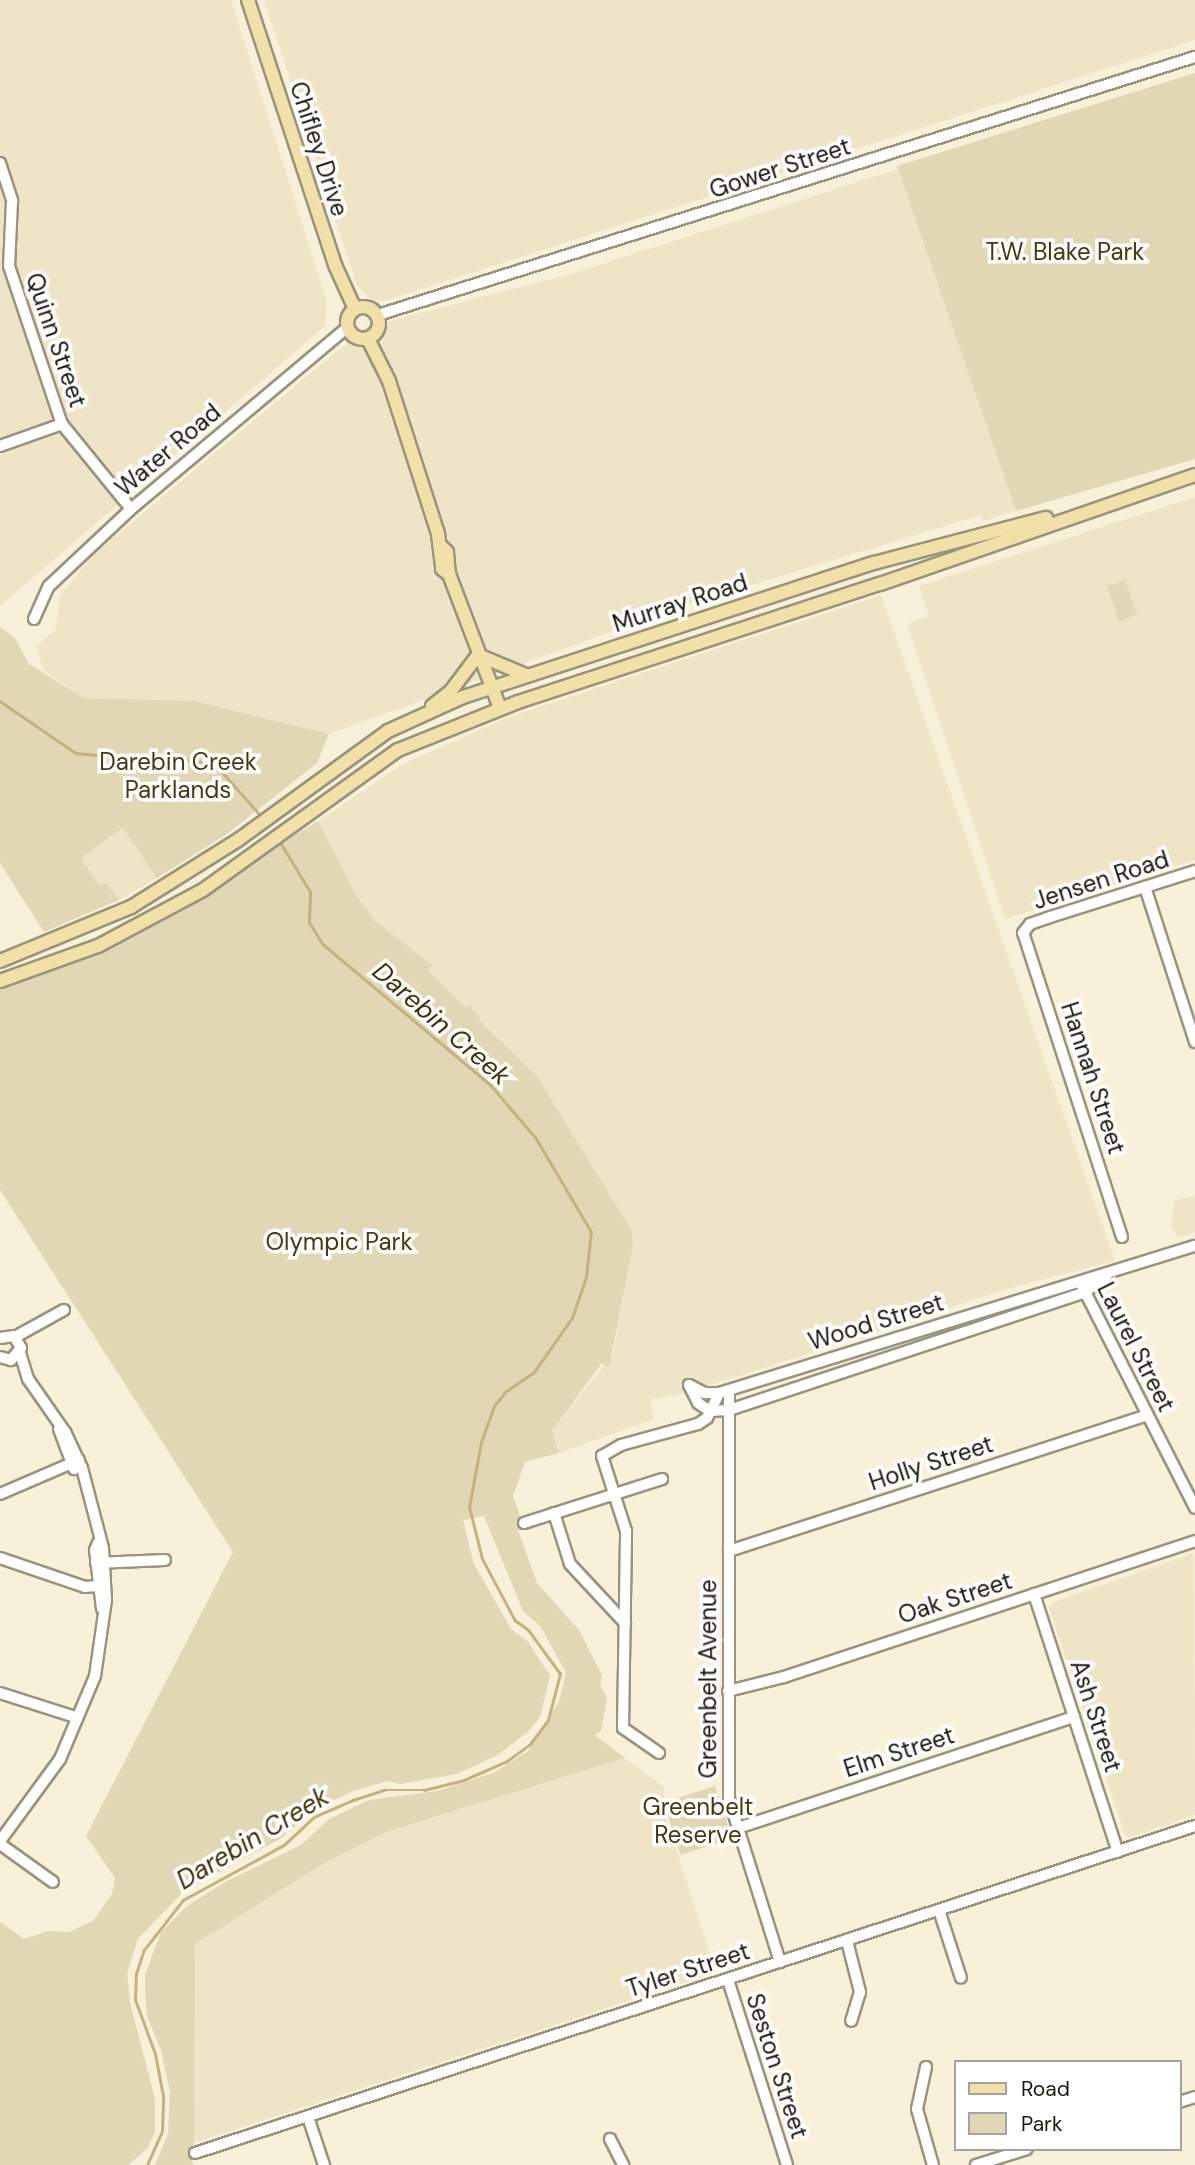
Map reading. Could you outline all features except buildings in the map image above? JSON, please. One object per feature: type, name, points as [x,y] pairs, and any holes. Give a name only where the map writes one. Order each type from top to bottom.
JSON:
[{"type":"main road","name":"Chifley Drive","points":[[248,0],[335,265],[355,309]]},
{"type":"main road","points":[[366,307],[378,316],[377,331],[368,339],[357,339],[347,328],[348,315],[355,309],[366,307]]},
{"type":"main road","points":[[368,339],[389,381],[439,544],[442,569],[449,574],[500,708]]},
{"type":"main road","name":"Murray Road","points":[[0,981],[143,925],[203,890],[324,799],[398,750],[500,708],[880,584],[1195,475]]},
{"type":"main road","name":"Murray Road","points":[[0,961],[108,919],[238,840],[312,783],[388,730],[418,717],[526,675],[874,564],[1138,493]]},
{"type":"main road","points":[[874,564],[880,584]]},
{"type":"main road","points":[[478,655],[526,675]]},
{"type":"main road","points":[[418,717],[450,692],[478,655]]},
{"type":"main road","points":[[312,783],[324,799]]},
{"type":"street","name":"Gower Street","points":[[378,316],[1195,57]]},
{"type":"street","name":"Quinn Street","points":[[0,163],[12,201],[9,266],[62,424],[131,509]]},
{"type":"street","name":"Water Road","points":[[34,619],[49,586],[131,509],[347,328]]},
{"type":"street","points":[[0,446],[62,424]]},
{"type":"street","name":"Jensen Road","points":[[1023,933],[1030,924],[1195,871]]},
{"type":"street","points":[[1144,887],[1195,1042]]},
{"type":"street","name":"Hannah Street","points":[[1023,933],[1122,1237]]},
{"type":"street","name":"Wood Street","points":[[1111,1274],[1084,1292],[729,1410],[710,1411],[698,1402],[689,1385],[705,1393],[724,1391],[1195,1246]]},
{"type":"street","name":"Laurel Street","points":[[1079,1280],[1195,1508]]},
{"type":"street","points":[[28,1379],[4,1359],[27,1334],[64,1310]]},
{"type":"street","points":[[0,1336],[18,1345],[28,1379],[59,1429],[82,1475],[98,1543],[102,1608],[96,1669],[57,1766],[0,1842],[53,1882]]},
{"type":"street","points":[[767,1378],[779,1384],[783,1393]]},
{"type":"street","points":[[710,1411],[724,1391]]},
{"type":"street","name":"Greenbelt Avenue","points":[[724,1391],[729,1410],[729,1799],[780,1962]]},
{"type":"street","name":"Wood Street","points":[[613,1494],[602,1462],[607,1452],[698,1424],[710,1411]]},
{"type":"street","name":"Holly Street","points":[[729,1551],[1147,1415]]},
{"type":"street","points":[[0,1494],[73,1457]]},
{"type":"street","points":[[523,1523],[662,1479]]},
{"type":"street","points":[[613,1494],[626,1531],[624,1728],[659,1753]]},
{"type":"street","points":[[554,1513],[570,1564],[625,1623]]},
{"type":"street","name":"Oak Street","points":[[727,1690],[784,1677],[1195,1541]]},
{"type":"street","points":[[0,1558],[78,1582],[121,1564],[165,1560]]},
{"type":"street","name":"Ash Street","points":[[1034,1594],[1118,1852]]},
{"type":"street","points":[[0,1693],[75,1717]]},
{"type":"street","name":"Elm Street","points":[[738,1828],[1074,1717]]},
{"type":"street","name":"Tyler Street","points":[[195,2152],[1195,1826]]},
{"type":"street","points":[[939,1910],[961,1978]]},
{"type":"street","points":[[847,1941],[860,1992],[851,2021]]},
{"type":"street","name":"Seston Street","points":[[728,1980],[787,2165]]},
{"type":"street","points":[[926,2067],[917,2109],[933,2165]]},
{"type":"street","points":[[308,2117],[324,2165]]},
{"type":"street","points":[[610,2139],[623,2165]]},
{"type":"street","points":[[976,2165],[1021,2151]]},
{"type":"shaded area","points":[[0,0],[231,0],[327,302],[325,326],[0,606]]},
{"type":"shaded area","points":[[264,0],[1195,0],[1195,40],[381,302],[369,298],[357,285]]},
{"type":"shaded area","points":[[898,169],[1016,511],[983,521],[981,515],[682,606],[329,734],[196,701],[84,698],[44,671],[36,647],[56,629],[60,596],[94,554],[366,327],[571,274]]},
{"type":"shaded area","points":[[1195,497],[1195,860],[1005,919],[907,624],[929,617],[919,586]]},
{"type":"shaded area","points":[[881,595],[1115,1261],[1013,1287],[683,1394],[650,1399],[654,1419],[559,1453],[552,1431],[613,1354],[633,1247],[632,1231],[537,1076],[484,1025],[470,1005],[465,1009],[428,970],[431,965],[374,920],[356,895],[318,821],[403,764],[509,717]]},
{"type":"shaded area","points":[[124,828],[157,878],[119,900],[107,883],[99,886],[80,858]]},
{"type":"shaded area","points":[[1195,1196],[1195,1232],[1178,1238],[1171,1225],[1175,1200]]},
{"type":"shaded area","points":[[1194,1553],[1195,1815],[1130,1837],[1125,1835],[1049,1608],[1051,1603]]},
{"type":"shaded area","points":[[625,1758],[664,1787],[664,1812],[716,1972],[194,2143],[189,2030],[195,1944],[326,1862],[386,1832]]},
{"type":"green space","name":"T.W. Blake Park","points":[[1195,73],[1195,459],[1016,511],[897,166]]},
{"type":"green space","points":[[1125,580],[1137,615],[1119,621],[1107,586]]},
{"type":"green space","name":"Darebin Creek Parklands","points":[[0,627],[15,638],[29,664],[84,698],[196,701],[329,734],[317,763],[227,834],[157,878],[123,828],[81,858],[99,885],[107,883],[119,900],[44,932],[0,863]]},
{"type":"green space","name":"Olympic Park","points":[[318,821],[356,895],[374,920],[432,965],[428,970],[465,1008],[470,1005],[484,1025],[537,1076],[632,1231],[633,1247],[610,1363],[607,1367],[602,1363],[552,1431],[559,1453],[525,1462],[513,1496],[521,1519],[518,1530],[537,1583],[579,1630],[602,1675],[600,1685],[607,1697],[601,1731],[595,1735],[625,1758],[386,1832],[326,1862],[195,1944],[194,2143],[189,2155],[194,2165],[155,2165],[168,2134],[170,2092],[161,2050],[147,2016],[145,1975],[161,1932],[187,1906],[225,1882],[301,1845],[329,1819],[369,1800],[437,1791],[493,1773],[528,1751],[559,1701],[566,1673],[541,1627],[523,1611],[484,1516],[463,1520],[473,1562],[511,1629],[528,1642],[550,1676],[540,1717],[528,1732],[496,1756],[457,1774],[400,1784],[388,1781],[353,1791],[316,1809],[280,1839],[184,1891],[138,1939],[127,1973],[130,2003],[155,2099],[155,2132],[147,2149],[128,2165],[0,2165],[0,1922],[24,1939],[48,1931],[69,1932],[93,1921],[112,1894],[115,1878],[86,1836],[233,1552],[0,1190],[0,986],[68,964],[148,926]]},
{"type":"green space","name":"Greenbelt Reserve","points":[[715,1786],[732,1838],[681,1855],[664,1803]]},
{"type":"waterway","name":"Darebin Creek","points":[[0,701],[76,753],[126,758],[175,757],[216,765],[263,818]]},
{"type":"waterway","name":"Darebin Creek","points":[[147,2165],[162,2131],[163,2096],[155,2054],[135,2000],[136,1974],[144,1950],[183,1900],[284,1845],[314,1817],[353,1800],[384,1790],[424,1790],[464,1780],[507,1761],[530,1744],[548,1720],[560,1674],[528,1630],[515,1621],[482,1559],[469,1507],[481,1442],[494,1406],[506,1391],[534,1372],[572,1318],[586,1277],[591,1232],[536,1139],[490,1085],[323,945],[309,923],[310,892],[279,841]]}]
